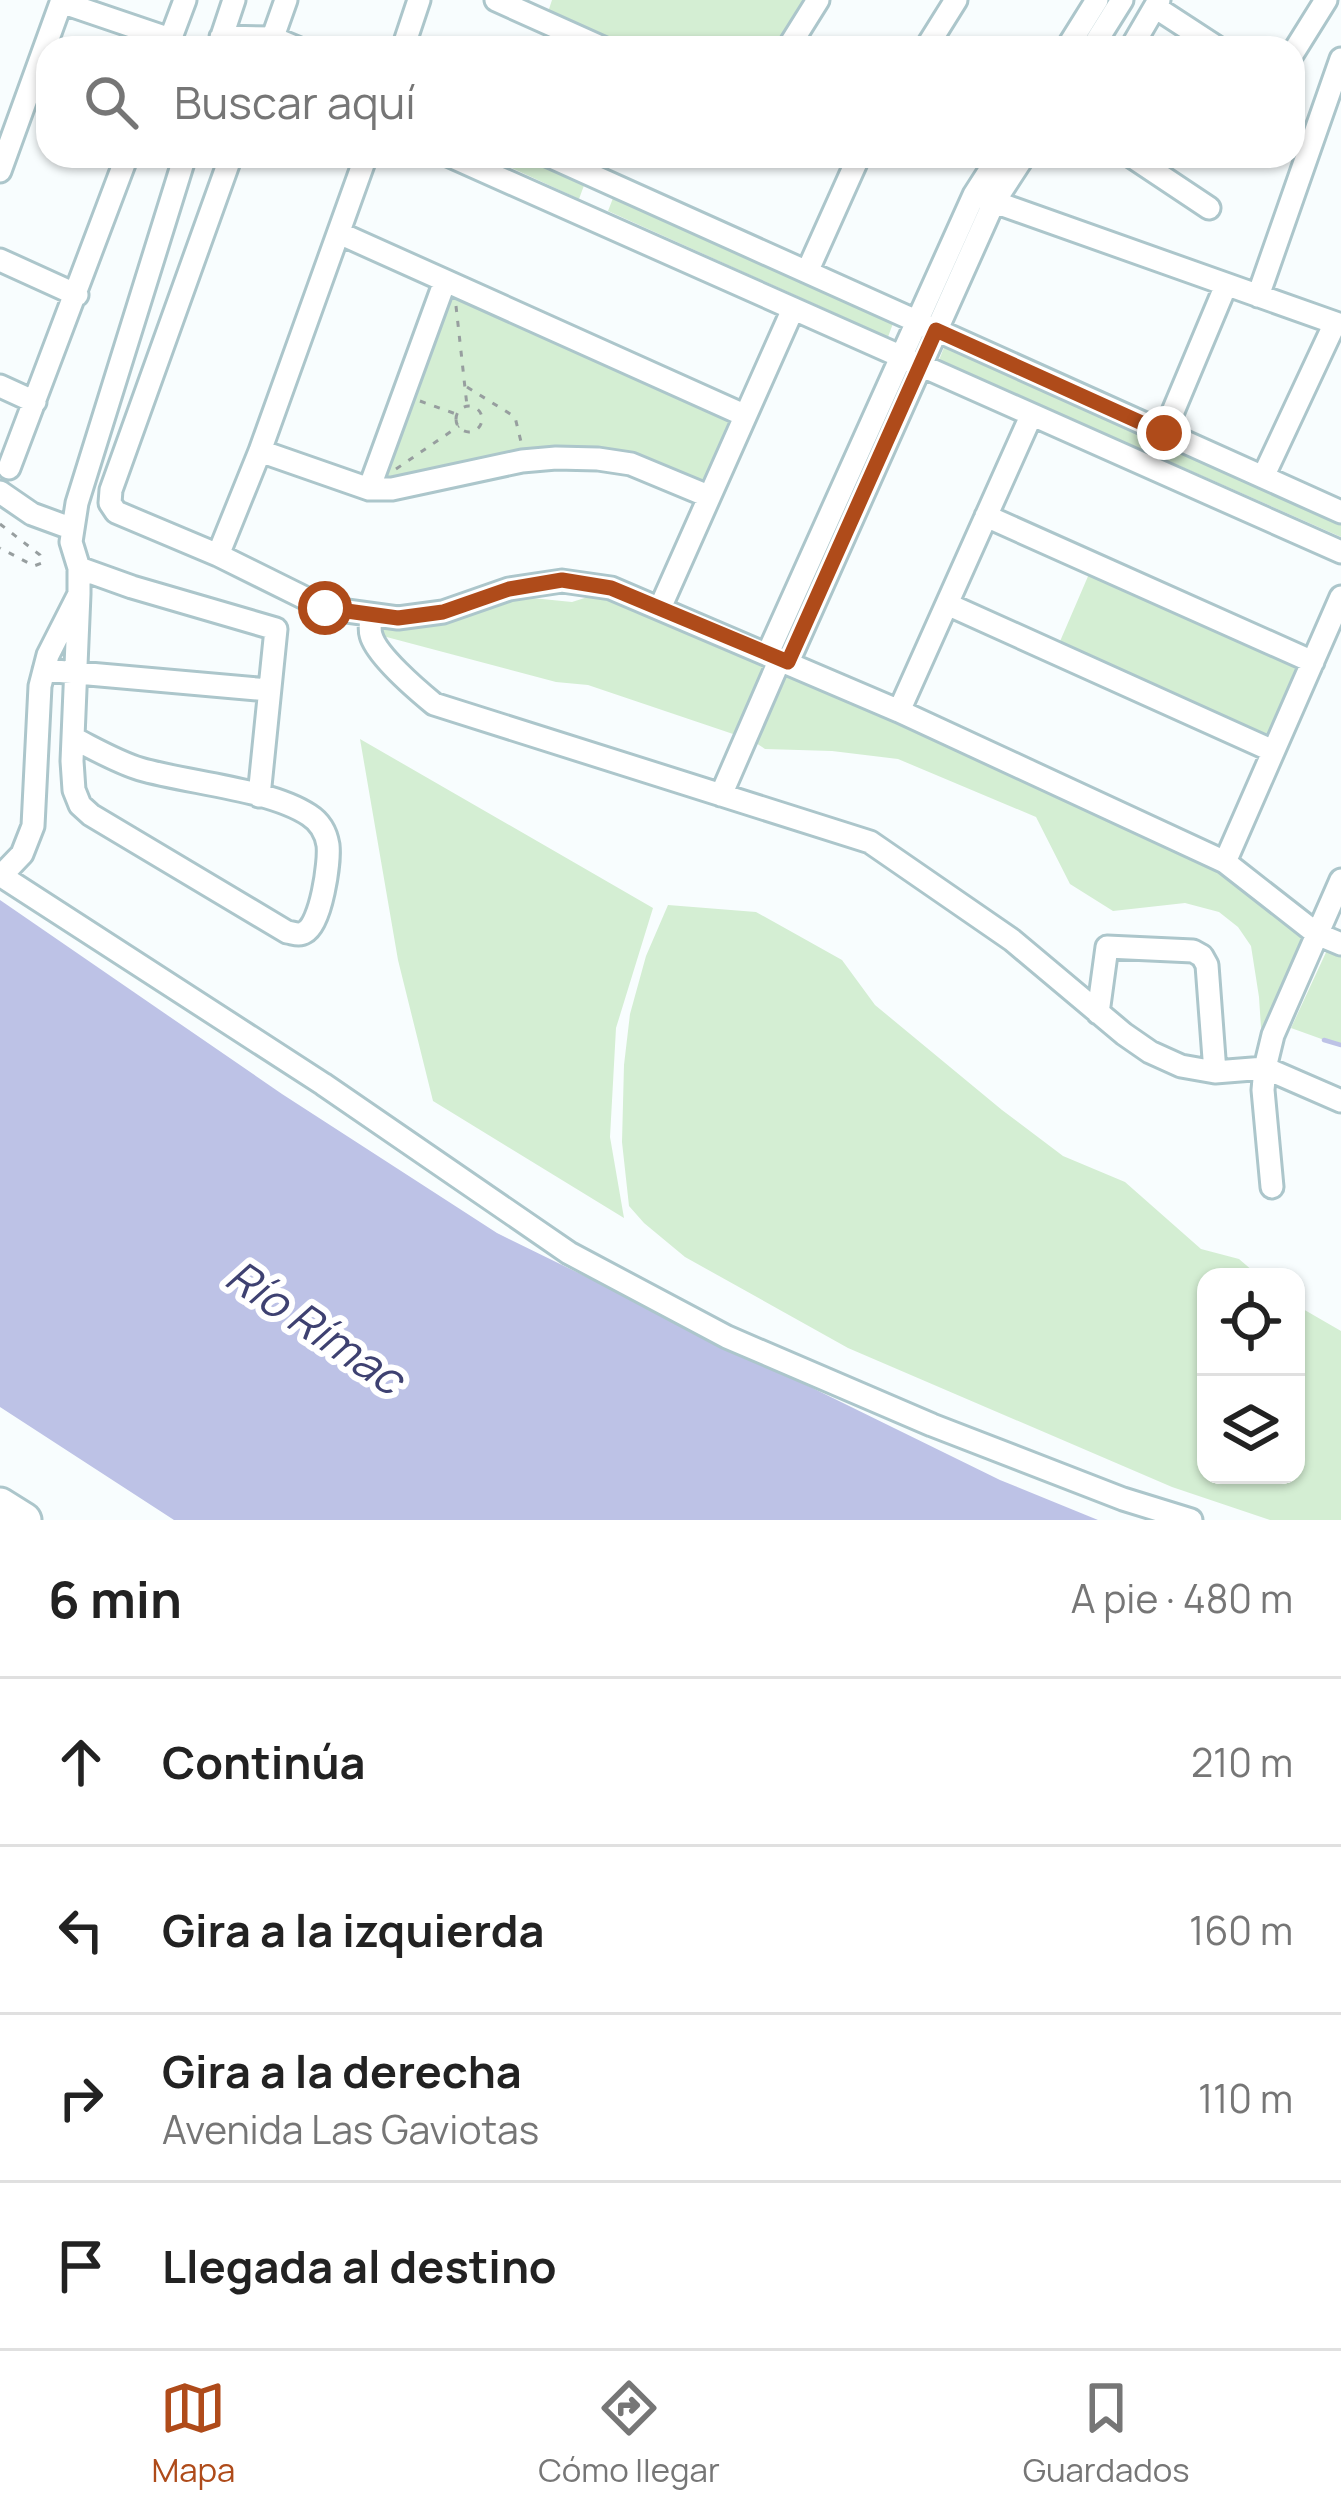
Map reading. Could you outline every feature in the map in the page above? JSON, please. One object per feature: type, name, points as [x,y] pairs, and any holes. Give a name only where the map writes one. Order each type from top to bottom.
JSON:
[{"type":"highway","points":[[0,1505],[24,1520]]},
{"type":"street","points":[[171,36],[184,0]]},
{"type":"street","points":[[226,36],[234,0]]},
{"type":"street","points":[[273,36],[286,0]]},
{"type":"street","points":[[407,36],[419,0]]},
{"type":"street","points":[[496,0],[542,9],[584,36]]},
{"type":"street","points":[[796,36],[818,0]]},
{"type":"street","points":[[934,36],[956,0]]},
{"type":"street","points":[[1074,36],[1097,0]]},
{"type":"street","points":[[1100,36],[1122,0]]},
{"type":"street","points":[[1304,36],[1326,0]]},
{"type":"street","points":[[49,36],[62,1],[151,36]]},
{"type":"street","points":[[1138,36],[1156,3],[1201,36]]},
{"type":"street","points":[[1305,162],[1341,59]]},
{"type":"street","points":[[0,171],[36,72]]},
{"type":"street","points":[[9,468],[124,168]]},
{"type":"street","points":[[74,738],[139,768],[259,796],[316,820],[328,847],[323,893],[308,931],[287,932],[91,815],[74,790],[74,738],[79,568],[70,542],[77,502],[180,168]]},
{"type":"street","points":[[227,168],[111,490],[110,503],[116,512],[325,608],[398,618],[443,612],[509,589],[562,580],[611,588],[899,711],[1225,862],[1316,934],[1341,944]]},
{"type":"street","points":[[218,555],[362,168]]},
{"type":"street","points":[[476,168],[1341,552]]},
{"type":"street","points":[[576,168],[1341,512]]},
{"type":"street","points":[[807,272],[849,168]]},
{"type":"street","points":[[721,795],[995,168]]},
{"type":"street","points":[[984,199],[1013,168]]},
{"type":"street","points":[[1149,168],[1209,208]]},
{"type":"street","points":[[1258,296],[1303,168]]},
{"type":"street","points":[[586,218],[603,180]]},
{"type":"street","points":[[984,199],[1338,324],[1263,477]]},
{"type":"street","points":[[339,233],[449,288],[744,415]]},
{"type":"street","points":[[0,260],[77,295]]},
{"type":"street","points":[[1164,433],[1226,285]]},
{"type":"street","points":[[369,489],[449,288]]},
{"type":"street","points":[[660,608],[793,309]]},
{"type":"street","points":[[0,386],[35,402]]},
{"type":"street","points":[[899,711],[1031,416]]},
{"type":"street","points":[[260,451],[369,489],[392,489],[523,461],[598,459],[631,464],[708,496]]},
{"type":"street","points":[[0,492],[32,514],[73,529]]},
{"type":"street","points":[[986,517],[1312,662]]},
{"type":"street","points":[[79,568],[276,629],[259,796]]},
{"type":"street","points":[[79,594],[44,670],[33,826],[22,854],[0,875],[323,1084],[569,1253],[727,1337],[932,1425],[1123,1499],[1191,1520]]},
{"type":"street","points":[[1225,862],[1341,597]]},
{"type":"street","points":[[947,604],[1274,751]]},
{"type":"street","points":[[371,615],[371,636],[378,646],[434,704],[870,842],[1012,940],[1150,1052],[1181,1066],[1215,1072],[1265,1068],[1341,1101]]},
{"type":"street","points":[[44,670],[269,690]]},
{"type":"street","points":[[1272,1187],[1265,1068],[1274,1031],[1341,880]]},
{"type":"street","points":[[1098,1013],[1106,947],[1193,951],[1208,965],[1215,1072]]},
{"type":"path","points":[[449,288],[467,406]]},
{"type":"path","points":[[465,386],[515,416],[523,451]]},
{"type":"path","points":[[414,399],[458,414]]},
{"type":"path","points":[[458,414],[467,406]]},
{"type":"path","points":[[459,426],[472,431],[482,422],[480,412],[467,406]]},
{"type":"path","points":[[458,414],[459,426]]},
{"type":"path","points":[[389,474],[459,426]]},
{"type":"path","points":[[0,524],[40,555],[42,563],[34,566],[0,548]]},
{"type":"green space","points":[[552,0],[810,0],[788,36],[587,36],[550,20]]},
{"type":"green space","points":[[512,168],[560,168],[586,180],[579,199]]},
{"type":"green space","points":[[615,193],[895,318],[888,337],[608,211]]},
{"type":"green space","points":[[447,292],[734,419],[703,485],[610,453],[399,482],[384,478],[382,470]]},
{"type":"green space","points":[[947,340],[1341,516],[1341,537],[939,360]]},
{"type":"green space","points":[[1089,574],[1298,665],[1266,738],[1058,646]]},
{"type":"green space","points":[[594,595],[765,664],[736,735],[588,685],[556,682],[379,635],[380,620],[445,616],[522,597],[572,602]]},
{"type":"green space","points":[[787,671],[1226,872],[1310,936],[1262,1043],[1251,946],[1219,912],[1185,903],[1113,911],[1070,884],[1036,817],[898,759],[765,749],[756,743]]},
{"type":"green space","points":[[360,739],[653,908],[616,1028],[610,1137],[624,1218],[433,1101],[398,960]]},
{"type":"green space","points":[[668,905],[756,912],[842,960],[875,1005],[1063,1156],[1125,1182],[1201,1249],[1239,1259],[1250,1268],[1197,1268],[1197,1484],[1305,1484],[1305,1310],[1341,1331],[1341,1520],[1270,1520],[1172,1487],[848,1348],[685,1257],[629,1206],[622,1142],[624,1065],[630,1014],[646,956]]},
{"type":"green space","points":[[1328,948],[1341,954],[1341,1046],[1291,1028]]},
{"type":"water","name":"Río Rímac","points":[[0,900],[282,1094],[497,1233],[1000,1480],[1098,1520],[174,1520],[0,1407]]},
{"type":"waterway","points":[[1324,1040],[1341,1045]]},
{"type":"route","points":[[325,608],[398,618],[443,612],[509,589],[562,580],[611,588],[788,662],[936,330],[1164,433]]}]
